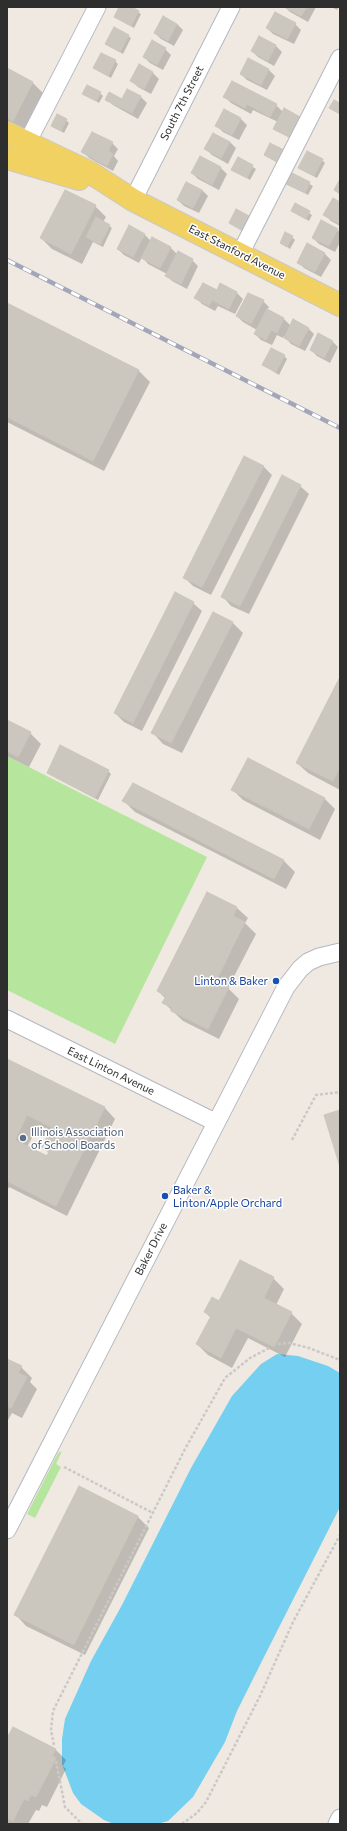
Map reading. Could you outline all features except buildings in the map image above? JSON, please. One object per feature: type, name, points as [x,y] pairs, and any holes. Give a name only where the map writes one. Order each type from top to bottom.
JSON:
[{"type":"main road","name":"East Stanford Avenue","points":[[7,133],[28,141],[90,173],[133,200],[340,305]]},
{"type":"main road","name":"East Stanford Avenue","points":[[7,158],[64,174],[133,200]]},
{"type":"street","points":[[28,141],[97,7]]},
{"type":"street","name":"South 7th Street","points":[[133,200],[231,7]]},
{"type":"street","points":[[240,254],[340,58]]},
{"type":"street","name":"Baker Drive","points":[[7,1530],[215,1122],[286,987],[300,969],[319,957],[340,952]]},
{"type":"street","name":"East Linton Avenue","points":[[7,1019],[215,1122]]},
{"type":"street","points":[[337,1824],[340,1818]]},
{"type":"path","points":[[292,1140],[316,1095],[340,1092]]},
{"type":"path","points":[[278,1344],[289,1344],[309,1348],[340,1360]]},
{"type":"path","points":[[54,1746],[51,1730],[53,1711],[185,1449],[225,1378],[250,1358],[271,1347]]},
{"type":"path","points":[[64,1467],[153,1513]]},
{"type":"path","points":[[182,1824],[197,1813],[206,1802],[260,1696],[293,1622],[340,1535]]},
{"type":"path","points":[[56,1761],[65,1807],[82,1824]]},
{"type":"green space","points":[[7,756],[207,857],[115,1044],[7,990]]},
{"type":"green space","points":[[62,1451],[56,1464],[61,1467],[35,1518],[27,1514],[58,1453]]},
{"type":"water","points":[[277,1354],[298,1356],[328,1366],[340,1373],[340,1507],[237,1711],[225,1742],[193,1797],[168,1821],[157,1824],[114,1824],[104,1820],[81,1804],[73,1793],[62,1764],[62,1739],[65,1719],[91,1661],[122,1605],[191,1468],[232,1396],[261,1364]]},
{"type":"railway","points":[[7,260],[340,428]]},
{"type":"place","name":"Linton & Baker","points":[[276,981]]},
{"type":"place","name":"Illinois Association of School Boards","points":[[23,1138]]},
{"type":"place","name":"Baker & Linton/Apple Orchard","points":[[165,1196]]}]
